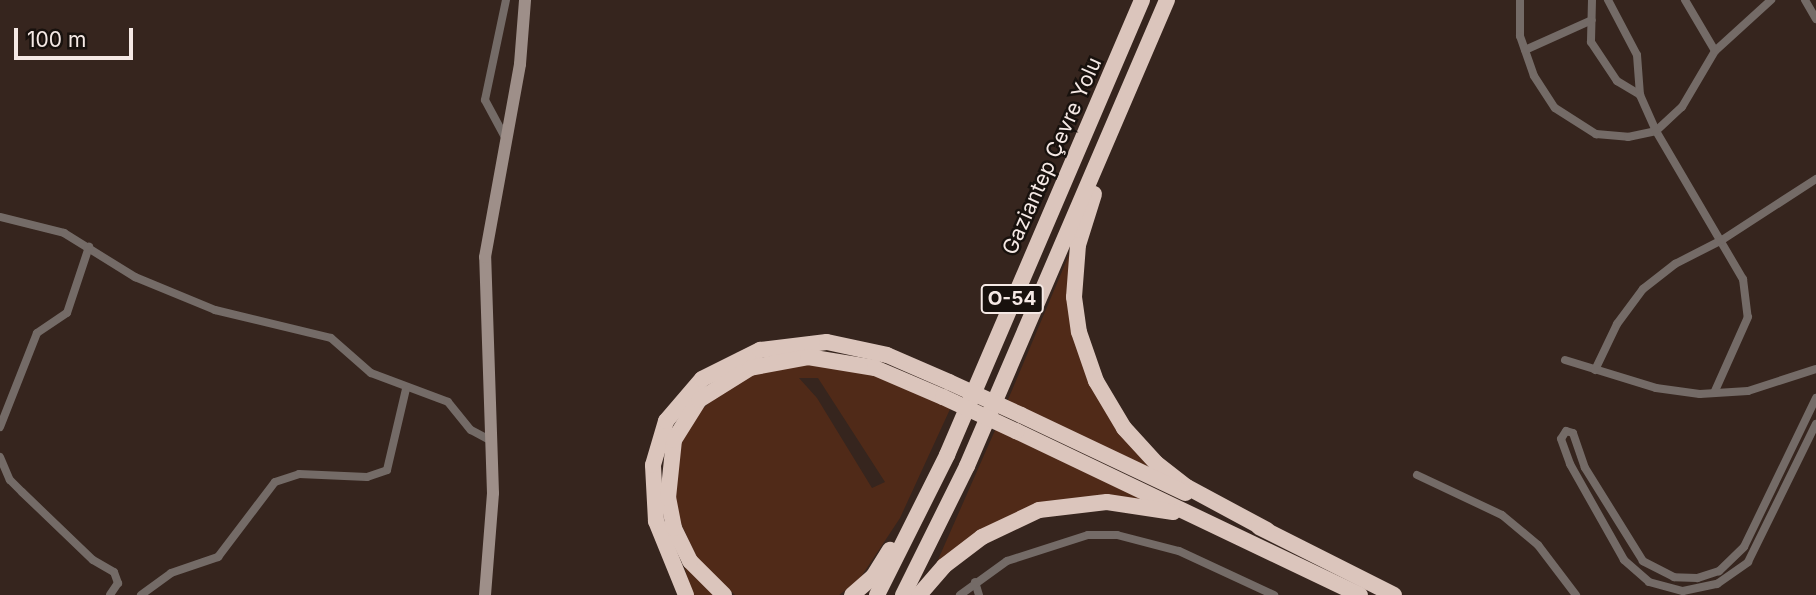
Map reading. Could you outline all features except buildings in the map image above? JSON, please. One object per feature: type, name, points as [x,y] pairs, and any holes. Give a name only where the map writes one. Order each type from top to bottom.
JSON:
[{"type":"highway","name":"Gaziantep Çevre Yolu","points":[[877,595],[947,455],[1143,0]]},
{"type":"highway","name":"Gaziantep Çevre Yolu","points":[[903,595],[967,466],[1167,0]]},
{"type":"highway","points":[[1112,127],[1103,171],[1085,217],[1075,271],[1074,297],[1086,357],[1109,406],[1156,463],[1188,488],[1394,595]]},
{"type":"highway","points":[[687,595],[656,521],[653,465],[666,421],[702,379],[760,350],[827,342],[878,352],[946,389],[1019,423],[1267,530]]},
{"type":"highway","points":[[724,595],[690,561],[674,528],[668,498],[674,440],[699,400],[750,368],[808,357],[875,368],[946,389]]},
{"type":"highway","points":[[1019,423],[1360,595]]},
{"type":"highway","points":[[852,595],[873,576],[947,455]]},
{"type":"highway","points":[[919,595],[944,566],[982,537],[1028,514],[1063,505],[1119,502],[1155,507],[1260,545]]},
{"type":"street","points":[[506,0],[485,100],[506,139]]},
{"type":"street","points":[[485,595],[492,539],[485,257],[520,64],[525,0]]},
{"type":"street","points":[[1520,0],[1525,50],[1534,76],[1555,108],[1582,128],[1628,137],[1656,131],[1682,107],[1715,51],[1772,0]]},
{"type":"street","points":[[1592,0],[1591,42],[1604,66],[1640,95]]},
{"type":"street","points":[[1608,0],[1637,55],[1640,95],[1656,131],[1743,279],[1748,317],[1714,393]]},
{"type":"street","points":[[1685,0],[1715,51]]},
{"type":"street","points":[[1805,0],[1816,19]]},
{"type":"street","points":[[1525,50],[1592,20]]},
{"type":"street","points":[[1595,370],[1617,324],[1643,289],[1675,264],[1722,240],[1816,179]]},
{"type":"street","points":[[0,217],[64,233],[135,276],[215,310],[331,338],[364,369],[406,389],[447,402],[471,430],[490,440]]},
{"type":"street","points":[[0,427],[37,333],[67,313],[89,247]]},
{"type":"street","points":[[1565,360],[1656,388],[1714,393],[1748,391],[1816,369]]},
{"type":"street","points":[[141,595],[171,573],[218,557],[275,482],[299,474],[367,477],[387,470],[406,389]]},
{"type":"street","points":[[1816,398],[1744,547],[1719,571],[1697,578],[1674,578],[1643,561],[1585,468],[1574,435],[1566,431],[1561,439],[1570,464],[1624,560],[1650,582],[1683,591],[1717,584],[1748,562],[1816,424]]},
{"type":"street","points":[[0,457],[10,480],[93,560],[114,572],[118,583],[110,595]]},
{"type":"street","points":[[1417,475],[1483,504],[1512,523],[1554,563],[1576,595]]},
{"type":"street","points":[[960,595],[1007,561],[1056,542],[1117,535],[1179,551],[1274,595]]},
{"type":"street","points":[[975,582],[979,595]]},
{"type":"shaded area","points":[[1071,250],[1078,350],[1162,474],[1007,402]]},
{"type":"shaded area","points":[[809,363],[864,370],[951,407],[900,518],[859,580],[839,595],[735,595],[697,558],[676,513],[673,491],[680,443],[701,410],[717,396],[752,374]],"holes":[[[799,378],[818,378],[885,482],[872,488],[817,398]]]},
{"type":"shaded area","points":[[996,428],[1154,502],[1094,497],[1048,501],[934,569]]},
{"type":"shaded area","points":[[681,554],[715,595],[692,595]]}]
